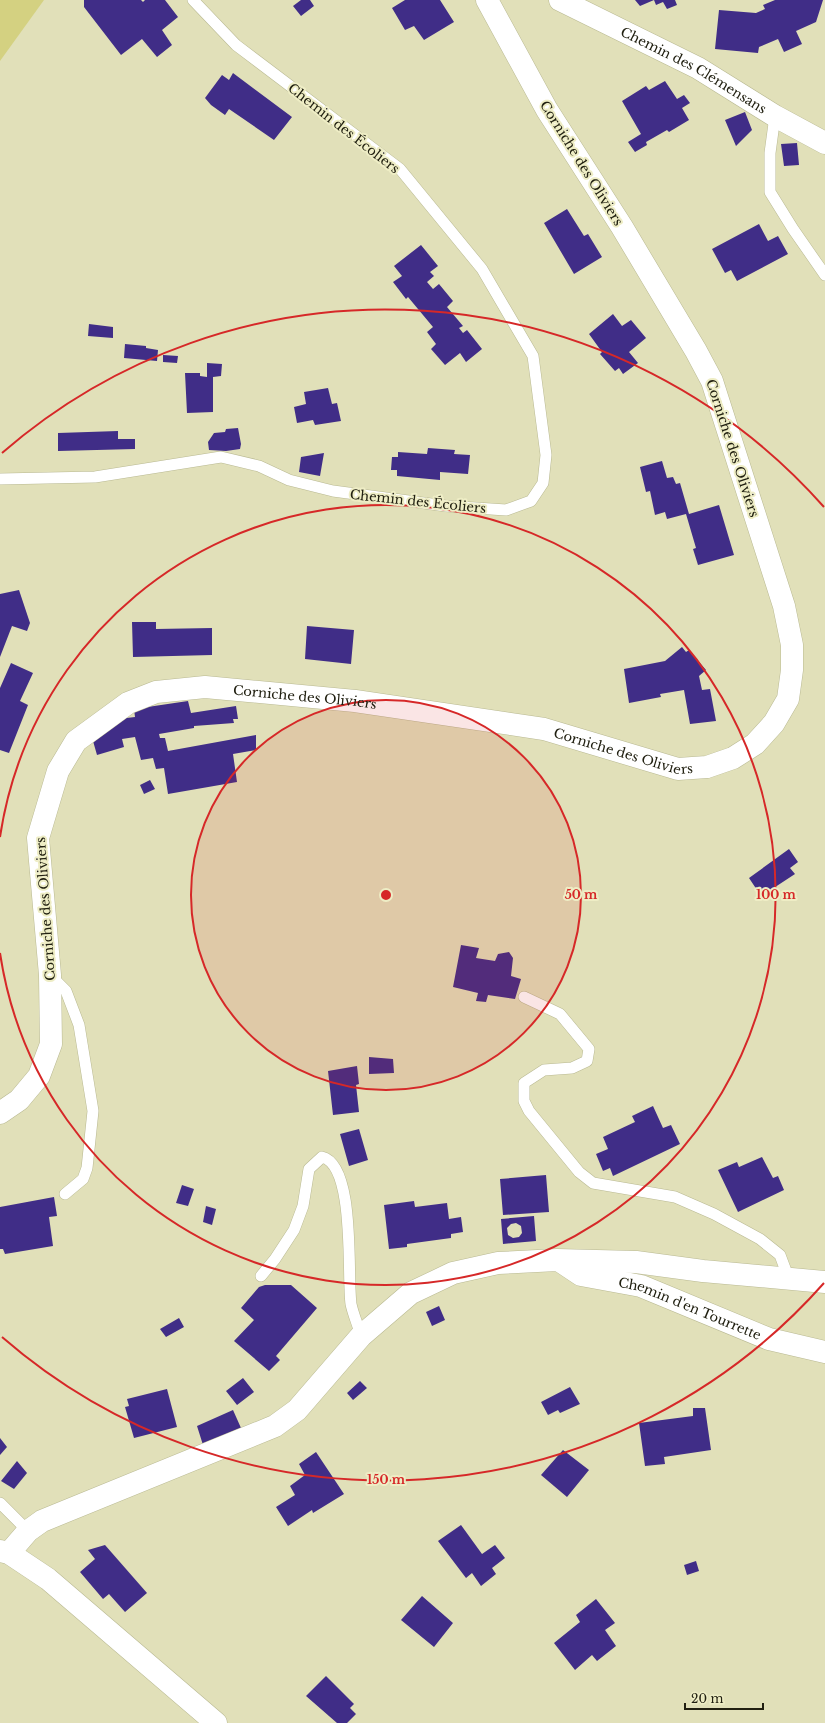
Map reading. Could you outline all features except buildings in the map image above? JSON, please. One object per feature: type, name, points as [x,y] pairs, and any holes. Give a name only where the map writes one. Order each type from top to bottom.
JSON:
[{"type":"street","name":"Corniche des Oliviers","points":[[0,1113],[20,1100],[39,1076],[51,1044],[50,975],[38,838],[58,771],[76,741],[128,703],[156,692],[205,687],[363,702],[544,729],[678,769],[707,767],[733,758],[755,744],[774,722],[788,699],[792,670],[792,645],[784,606],[712,381],[696,351],[622,227],[547,110],[487,0]]},
{"type":"street","name":"Chemin des Clémensans","points":[[560,0],[698,68],[775,116],[825,143]]},
{"type":"street","points":[[216,1723],[48,1579],[4,1552],[42,1521],[275,1426],[298,1410],[362,1336],[411,1293],[453,1273],[498,1263],[557,1260],[636,1262],[704,1271],[825,1282]]},
{"type":"street","name":"Chemin d'en Tourrette","points":[[557,1260],[581,1275],[641,1286],[769,1339],[825,1352]]},
{"type":"lane","name":"Chemin des Écoliers","points":[[0,479],[95,477],[220,457],[259,466],[289,480],[333,491],[446,506],[506,510],[531,501],[543,483],[546,454],[533,356],[482,269],[400,169],[236,45],[193,0]]},
{"type":"lane","points":[[775,116],[770,153],[770,192],[793,229],[825,275]]},
{"type":"lane","points":[[50,975],[66,991],[79,1025],[93,1111],[87,1168],[83,1179],[65,1194]]},
{"type":"lane","points":[[524,997],[560,1014],[589,1049],[587,1061],[572,1068],[544,1070],[524,1083],[524,1101],[529,1111],[579,1172],[593,1183],[675,1197],[714,1214],[760,1239],[780,1254],[789,1279]]},
{"type":"lane","points":[[260,1276],[275,1259],[294,1230],[303,1206],[309,1169],[322,1157],[328,1158],[335,1167],[348,1217],[351,1304],[362,1336]]},
{"type":"lane","points":[[0,1503],[28,1531]]},
{"type":"shaded area","points":[[0,0],[44,0],[0,61]]}]
